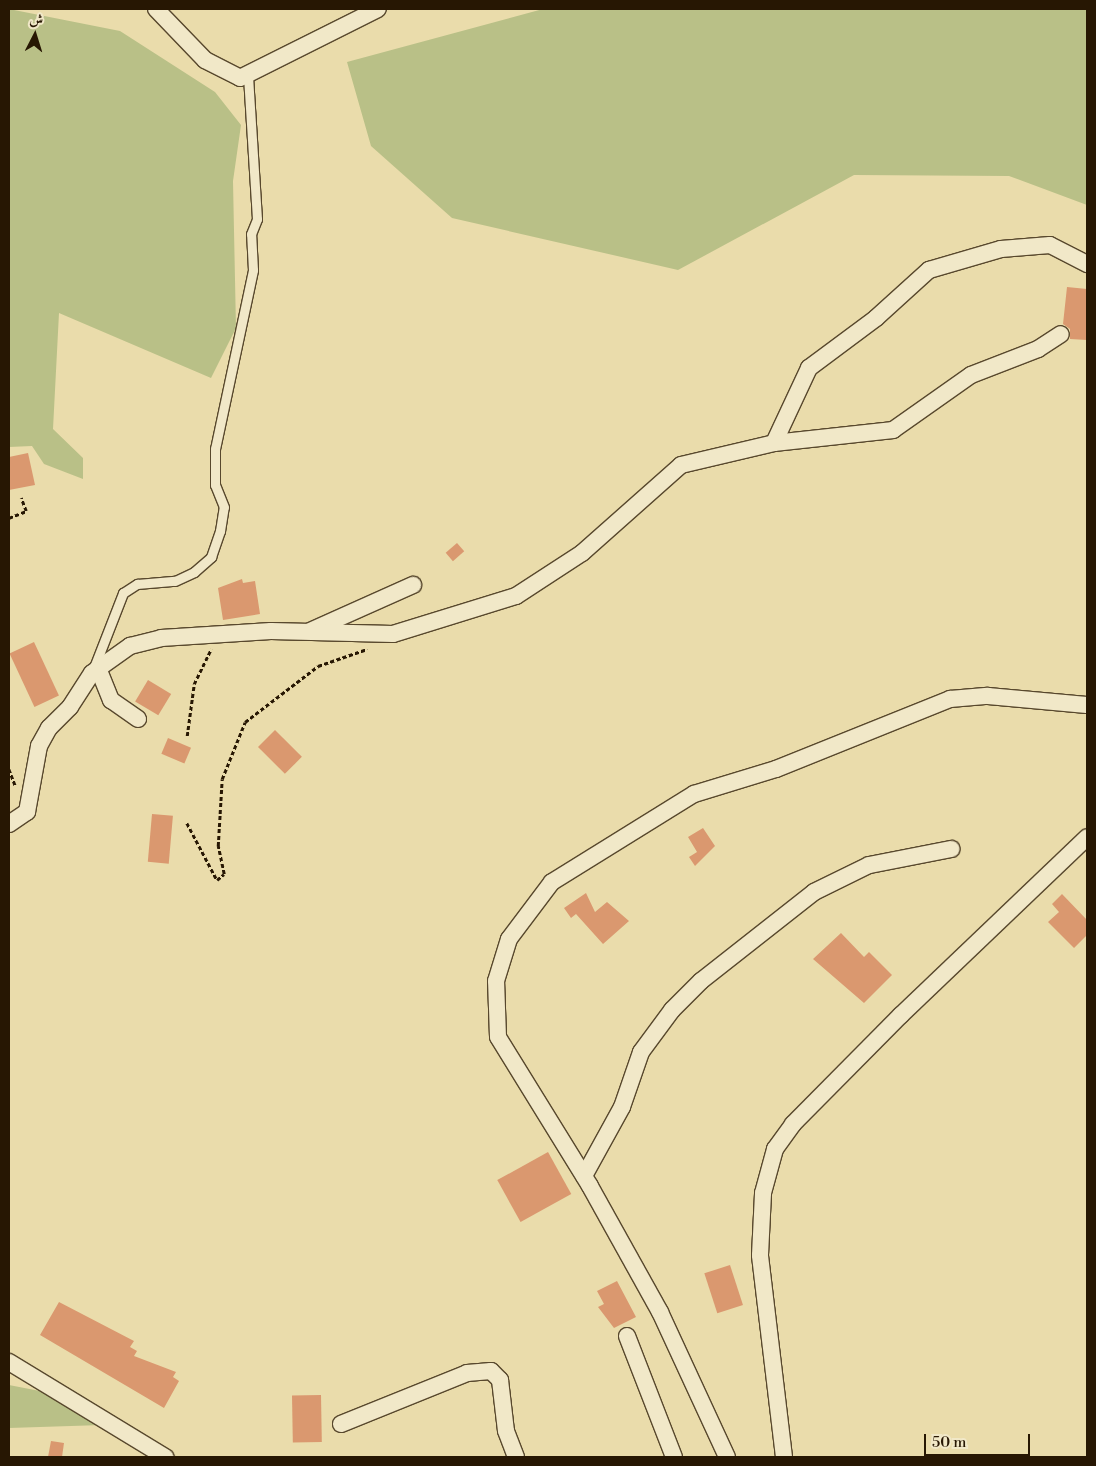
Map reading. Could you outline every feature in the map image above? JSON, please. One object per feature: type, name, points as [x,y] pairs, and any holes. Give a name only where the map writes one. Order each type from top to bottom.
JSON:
[{"type":"street","points":[[156,9],[205,60],[224,73],[248,77],[378,9]]},
{"type":"street","points":[[774,443],[809,368],[876,318],[930,270],[1001,249],[1043,245],[1087,264]]},
{"type":"street","points":[[9,824],[27,812],[44,736],[95,670],[139,642],[218,634],[308,632],[393,634],[466,614],[534,587],[582,553],[681,465],[774,443],[893,430],[971,375],[1038,349],[1061,334]]},
{"type":"street","points":[[308,632],[413,585]]},
{"type":"street","points":[[95,670],[111,700],[138,719]]},
{"type":"street","points":[[727,1457],[660,1312],[584,1176],[506,1053],[495,1021],[496,981],[509,939],[552,882],[694,794],[783,766],[937,703],[974,696],[1087,705]]},
{"type":"street","points":[[784,1457],[760,1255],[763,1193],[776,1149],[793,1124],[901,1015],[1087,837]]},
{"type":"street","points":[[584,1176],[622,1107],[641,1052],[672,1010],[701,981],[814,892],[870,865],[951,849]]},
{"type":"street","points":[[628,1336],[674,1457]]},
{"type":"street","points":[[9,1362],[165,1457]]},
{"type":"street","points":[[341,1424],[467,1373],[491,1371],[500,1380],[506,1431],[516,1457]]},
{"type":"lane","points":[[95,670],[124,593],[137,584],[174,580],[194,572],[211,557],[220,531],[224,507],[214,485],[215,449],[253,270],[251,234],[256,219],[248,77]]},
{"type":"path","points":[[9,518],[26,510],[22,498]]},
{"type":"path","points":[[187,736],[194,684],[218,634]]},
{"type":"path","points":[[187,823],[216,880],[224,874],[218,846],[222,779],[245,722],[318,666],[370,648],[393,634]]},
{"type":"green space","points":[[9,9],[120,31],[215,92],[241,125],[233,181],[236,328],[211,378],[59,313],[53,429],[83,458],[83,479],[44,464],[32,446],[9,447]]},
{"type":"green space","points":[[543,9],[1087,9],[1087,205],[1009,176],[854,175],[678,270],[452,218],[371,146],[347,62]]},
{"type":"green space","points":[[9,1385],[50,1393],[102,1425],[9,1428]]},
{"type":"building","points":[[1067,287],[1087,289],[1087,340],[1070,339],[1070,329],[1063,324]]},
{"type":"building","points":[[28,453],[35,485],[9,490],[9,457]]},
{"type":"building","points":[[457,543],[464,551],[453,561],[446,553]]},
{"type":"building","points":[[242,579],[243,583],[255,581],[260,614],[223,620],[218,588]]},
{"type":"building","points":[[34,642],[59,695],[34,707],[10,653]]},
{"type":"building","points":[[148,680],[171,694],[158,715],[135,701]]},
{"type":"building","points":[[275,730],[302,757],[285,774],[258,747]]},
{"type":"building","points":[[168,738],[191,748],[184,763],[161,754]]},
{"type":"building","points":[[152,814],[173,816],[169,864],[148,862]]},
{"type":"building","points":[[703,828],[715,846],[695,866],[689,857],[697,852],[688,837]]},
{"type":"building","points":[[586,893],[595,912],[607,902],[629,921],[603,944],[576,914],[571,918],[564,908]]},
{"type":"building","points":[[1062,894],[1087,920],[1087,935],[1074,948],[1048,922],[1059,912],[1052,904]]},
{"type":"building","points":[[841,933],[864,957],[869,952],[892,975],[864,1003],[813,959]]},
{"type":"building","points":[[548,1152],[571,1194],[521,1222],[497,1180]]},
{"type":"building","points":[[730,1265],[743,1305],[717,1313],[704,1273]]},
{"type":"building","points":[[617,1281],[636,1317],[614,1328],[598,1307],[604,1304],[597,1291]]},
{"type":"building","points":[[59,1302],[134,1341],[130,1347],[137,1351],[134,1356],[176,1372],[173,1377],[179,1381],[164,1408],[40,1335]]},
{"type":"building","points":[[321,1395],[322,1442],[293,1442],[292,1396]]},
{"type":"building","points":[[51,1441],[64,1443],[62,1457],[48,1457]]}]
